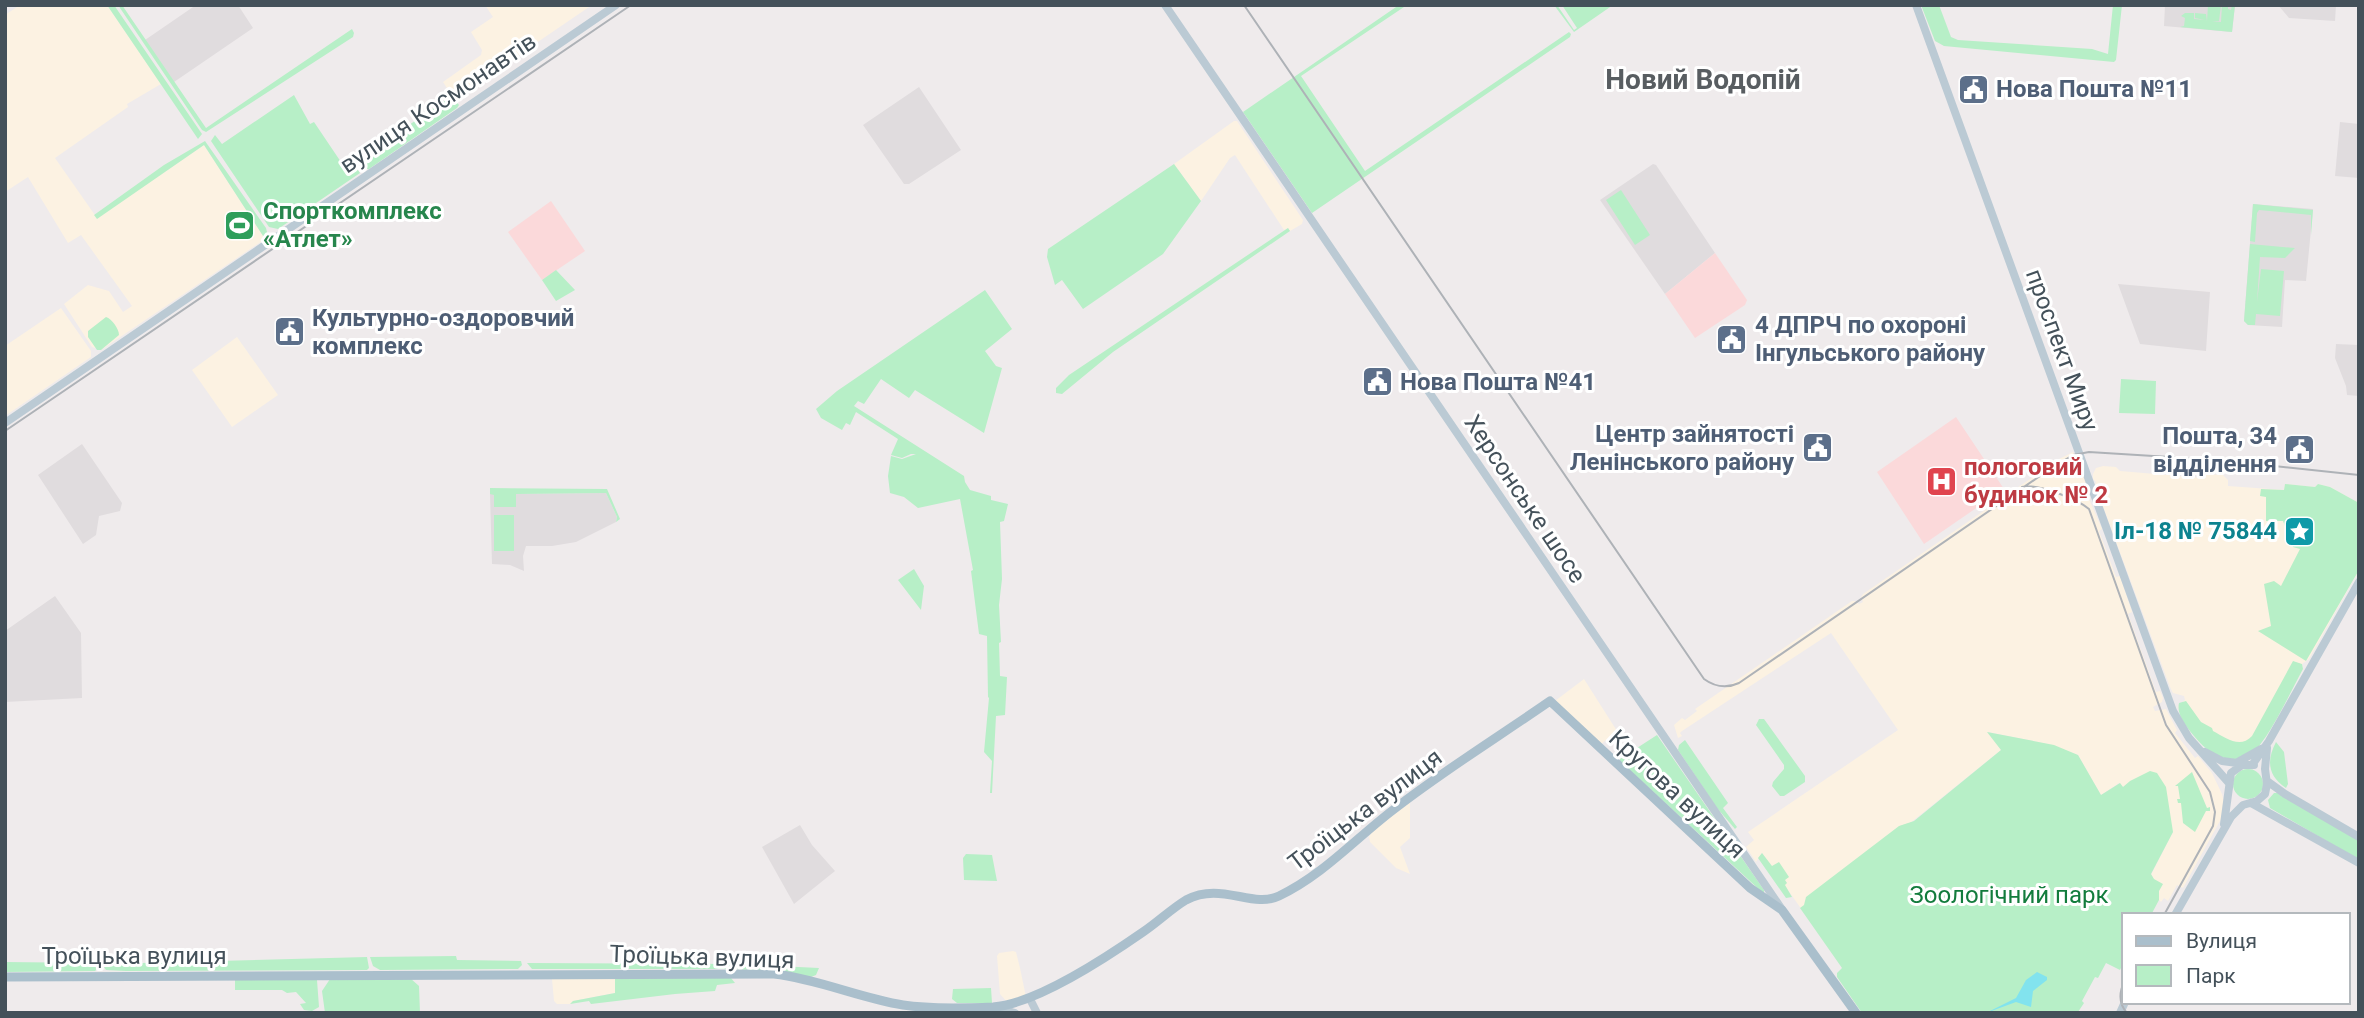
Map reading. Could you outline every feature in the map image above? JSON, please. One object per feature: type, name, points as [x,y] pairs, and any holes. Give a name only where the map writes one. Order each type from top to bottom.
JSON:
[{"type":"main road","name":"вулиця Космонавтів","points":[[5,423],[616,5]]},
{"type":"main road","name":"Херсонське шосе","points":[[1165,5],[1782,910],[1856,1013]]},
{"type":"main road","name":"проспект Миру","points":[[1916,5],[2179,725],[2229,786]]},
{"type":"main road","points":[[2222,831],[2233,771],[2269,741],[2359,582]]},
{"type":"main road","name":"Кругова вулиця","points":[[1550,701],[1750,888],[1782,910]]},
{"type":"main road","name":"Троїцька вулиця","points":[[5,976],[774,974],[905,1006],[995,1007],[1030,999],[1124,944],[1200,894],[1215,892],[1267,899],[1279,896],[1327,867],[1394,810],[1550,701]]},
{"type":"main road","points":[[2244,764],[2269,741]]},
{"type":"main road","points":[[2176,913],[2235,812],[2263,796],[2266,791],[2269,741]]},
{"type":"main road","name":"проспект Миру","points":[[2194,744],[2216,759],[2244,764]]},
{"type":"main road","points":[[2244,764],[2258,767],[2266,778],[2285,794],[2359,837]]},
{"type":"main road","points":[[2229,786],[2238,800],[2266,810],[2359,863]]},
{"type":"main road","points":[[2222,831],[2245,811],[2266,810]]},
{"type":"main road","points":[[1030,999],[1037,1013]]},
{"type":"main road","points":[[882,1000],[885,1004],[884,1011]]},
{"type":"main road","points":[[995,1007],[1015,1013]]},
{"type":"shaded area","points":[[20,5],[107,5],[161,84],[127,104],[128,107],[55,158],[97,218],[204,145],[265,239],[101,350],[92,347],[64,304],[88,285],[109,291],[123,312],[132,306],[81,235],[68,243],[28,177],[5,192],[5,15]]},
{"type":"shaded area","points":[[196,5],[238,5],[253,28],[174,82],[145,40]]},
{"type":"shaded area","points":[[485,5],[592,5],[454,99],[443,82],[481,55],[482,50],[471,32],[493,17]]},
{"type":"shaded area","points":[[2165,5],[2235,5],[2232,32],[2164,26]]},
{"type":"shaded area","points":[[2278,5],[2336,5],[2335,21],[2289,18]]},
{"type":"shaded area","points":[[919,87],[961,150],[909,184],[904,184],[863,125]]},
{"type":"shaded area","points":[[1237,121],[1303,220],[1302,224],[1290,231],[1288,228],[1284,230],[1235,155],[1230,158],[1201,201],[1174,164]]},
{"type":"shaded area","points":[[2340,122],[2359,124],[2359,178],[2335,176]]},
{"type":"shaded area","points":[[1653,164],[1715,253],[1665,294],[1600,200]]},
{"type":"shaded area","points":[[551,201],[585,251],[542,280],[508,232]]},
{"type":"shaded area","points":[[2253,204],[2313,209],[2306,281],[2285,280],[2282,327],[2248,325],[2244,321]]},
{"type":"shaded area","points":[[1715,253],[1747,300],[1745,305],[1695,338],[1665,294]]},
{"type":"shaded area","points":[[2118,284],[2210,292],[2206,351],[2140,344]]},
{"type":"shaded area","points":[[61,308],[91,351],[91,357],[5,416],[5,346]]},
{"type":"shaded area","points":[[237,337],[278,395],[232,427],[192,370]]},
{"type":"shaded area","points":[[2336,344],[2359,345],[2359,396],[2347,395],[2335,358]]},
{"type":"shaded area","name":"пологовий будинок № 2","points":[[1956,417],[2004,489],[1924,544],[1877,472]]},
{"type":"shaded area","points":[[82,444],[122,503],[120,511],[99,516],[96,535],[83,544],[38,475]]},
{"type":"shaded area","points":[[2073,452],[2088,485],[2086,492],[2102,529],[2099,531],[2116,577],[2120,576],[2132,612],[2128,614],[2156,692],[2160,691],[2163,698],[2162,702],[2153,707],[2155,711],[2166,709],[2177,730],[2175,733],[2195,758],[2198,756],[2212,773],[2222,794],[2224,802],[2221,819],[2183,888],[2177,885],[2168,901],[2164,898],[2161,902],[2159,900],[2159,891],[2151,875],[2173,832],[2131,781],[2123,787],[2119,783],[2101,795],[2078,755],[2047,744],[1988,732],[2001,750],[1802,910],[1762,853],[1756,862],[1746,847],[1754,840],[1748,832],[1898,730],[1831,633],[1682,731],[1682,736],[1678,738],[1674,725],[1682,718],[1685,720],[1697,711],[1695,709],[1852,601],[1859,604],[1863,602],[1863,594]]},
{"type":"shaded area","points":[[2116,467],[2120,471],[2203,478],[2207,474],[2223,475],[2228,480],[2228,486],[2284,490],[2285,484],[2315,487],[2318,484],[2330,487],[2359,503],[2359,570],[2309,659],[2302,664],[2303,669],[2258,747],[2198,741],[2182,718],[2178,706],[2185,700],[2184,696],[2173,693],[2170,687],[2093,479],[2096,468]]},
{"type":"shaded area","points":[[606,493],[617,517],[616,522],[576,542],[526,546],[523,556],[524,571],[510,565],[492,564],[490,494]]},
{"type":"shaded area","points":[[55,596],[81,633],[82,698],[5,702],[5,631]]},
{"type":"shaded area","points":[[1584,679],[1617,731],[1600,745],[1555,701]]},
{"type":"shaded area","points":[[1410,802],[1410,838],[1400,847],[1410,874],[1396,868],[1370,842],[1369,837]]},
{"type":"shaded area","points":[[800,825],[812,845],[835,871],[794,904],[762,847]]},
{"type":"shaded area","points":[[1016,952],[1026,997],[1007,1002],[1000,994],[997,956],[999,953]]},
{"type":"shaded area","points":[[615,977],[615,993],[573,1001],[570,1004],[557,1004],[554,1001],[552,979]]},
{"type":"green space","points":[[107,5],[114,5],[202,134],[198,139]]},
{"type":"green space","points":[[118,5],[122,5],[206,128],[352,29],[354,33],[353,37],[206,132],[202,130]]},
{"type":"green space","points":[[1399,5],[1407,5],[1301,76],[1365,171],[1569,32],[1571,34],[1312,213],[1243,112]]},
{"type":"green space","points":[[1554,5],[1557,5],[1574,30],[1577,28],[1562,5],[1613,5],[1574,32]]},
{"type":"green space","points":[[1921,5],[1939,5],[1951,37],[1958,40],[2092,49],[2108,54],[2113,5],[2122,5],[2116,60],[2114,62],[1944,46],[1935,41]]},
{"type":"green space","points":[[2208,5],[2221,5],[2219,21],[2212,21],[2221,22],[2222,5],[2231,10],[2232,5],[2235,5],[2232,32],[2180,27],[2184,26],[2185,18],[2181,16],[2185,13],[2194,13],[2194,19],[2205,20],[2195,18],[2195,13],[2206,14],[2207,21]]},
{"type":"green space","points":[[294,95],[310,124],[314,122],[345,168],[353,163],[360,173],[278,229],[269,227],[211,141],[215,135],[222,144]]},
{"type":"green space","points":[[452,96],[459,105],[457,108],[369,169],[364,169],[357,160]]},
{"type":"green space","points":[[205,141],[266,228],[265,239],[204,145],[97,219],[94,215],[164,165]]},
{"type":"green space","points":[[1174,164],[1201,201],[1163,254],[1083,309],[1062,280],[1055,285],[1047,257],[1048,249]]},
{"type":"green space","points":[[1621,190],[1650,235],[1635,245],[1606,200]]},
{"type":"green space","points":[[2253,204],[2313,210],[2311,235],[2311,215],[2259,210],[2255,242],[2250,241]]},
{"type":"green space","points":[[1288,228],[1290,231],[1113,352],[1062,394],[1056,393],[1056,388],[1069,375]]},
{"type":"green space","points":[[2250,244],[2295,248],[2285,258],[2260,257],[2257,302],[2261,269],[2284,271],[2280,316],[2256,314],[2255,325],[2248,325],[2244,321]]},
{"type":"green space","points":[[556,270],[575,290],[556,301],[542,280]]},
{"type":"green space","points":[[985,290],[1012,329],[985,351],[996,366],[1002,368],[984,433],[915,390],[909,398],[881,379],[864,404],[858,401],[854,406],[964,476],[970,490],[991,496],[991,500],[1008,504],[1004,521],[1000,522],[1002,579],[999,643],[1000,676],[1007,677],[1005,715],[996,716],[992,793],[992,761],[984,752],[989,698],[987,636],[979,634],[973,570],[960,499],[918,508],[904,497],[890,493],[888,476],[891,456],[902,459],[916,454],[902,458],[891,455],[898,439],[856,412],[850,425],[846,423],[842,430],[821,418],[816,409],[837,391]]},
{"type":"green space","points":[[106,317],[115,324],[119,335],[101,350],[97,350],[88,337],[88,331]]},
{"type":"green space","points":[[2121,379],[2156,381],[2155,414],[2119,413]]},
{"type":"green space","points":[[2285,484],[2315,487],[2318,484],[2330,487],[2359,503],[2359,570],[2306,661],[2258,631],[2271,626],[2264,584],[2274,581],[2281,586],[2300,549],[2293,547],[2283,521],[2266,521],[2266,497],[2260,496],[2261,489],[2284,490]]},
{"type":"green space","points":[[490,488],[607,489],[620,519],[616,522],[617,517],[606,493],[516,494],[516,507],[494,507],[494,495],[490,494]]},
{"type":"green space","points":[[494,515],[514,515],[514,551],[494,551]]},
{"type":"green space","points":[[914,569],[924,586],[921,610],[898,580]]},
{"type":"green space","points":[[2293,661],[2302,664],[2303,669],[2282,709],[2259,746],[2242,758],[2225,758],[2208,750],[2183,721],[2178,707],[2179,703],[2186,701],[2201,722],[2213,731],[2233,741],[2247,740],[2252,736]]},
{"type":"green space","points":[[1759,719],[1764,719],[1805,776],[1805,782],[1784,796],[1780,796],[1772,786],[1784,765],[1756,725]]},
{"type":"green space","name":"Зоологічний парк","points":[[1987,732],[2054,745],[2078,755],[2101,795],[2120,783],[2123,787],[2150,771],[2157,773],[2166,787],[2173,832],[2151,874],[2163,884],[2159,891],[2159,900],[2152,913],[2122,913],[2122,966],[2120,970],[2106,963],[2082,1001],[2084,1003],[2078,1012],[2081,1013],[1862,1013],[1837,977],[1842,968],[1800,908],[1806,897],[1899,826],[1914,821],[2001,750]]},
{"type":"green space","points":[[1657,735],[1764,890],[1764,894],[1620,761]]},
{"type":"green space","points":[[1685,740],[1728,803],[1723,808],[1737,827],[1735,829],[1717,808],[1678,750]]},
{"type":"green space","points":[[2276,742],[2284,752],[2288,784],[2286,788],[2275,778],[2270,768]]},
{"type":"green space","points":[[2248,769],[2259,773],[2263,784],[2259,795],[2248,799],[2237,795],[2233,784],[2237,773]]},
{"type":"green space","points":[[2192,772],[2207,808],[2210,807],[2195,832],[2183,823],[2181,803],[2178,803],[2177,799],[2180,799],[2178,786],[2175,786]]},
{"type":"green space","points":[[2274,793],[2279,793],[2359,840],[2359,860],[2270,808],[2268,800]]},
{"type":"green space","points":[[1762,853],[1772,866],[1779,862],[1789,877],[1785,880],[1785,885],[1792,897],[1786,898],[1758,858]]},
{"type":"green space","points":[[966,854],[992,855],[997,881],[964,880],[963,858]]},
{"type":"green space","points":[[456,956],[457,960],[521,961],[522,965],[518,969],[380,970],[373,966],[370,957]]},
{"type":"green space","points":[[367,957],[367,970],[126,971],[106,970],[102,964]]},
{"type":"green space","points":[[5,962],[99,963],[99,967],[95,971],[5,972]]},
{"type":"green space","points":[[527,963],[737,964],[819,968],[816,975],[811,977],[775,971],[735,969],[532,969]]},
{"type":"green space","points":[[615,977],[731,978],[735,983],[717,985],[715,991],[570,1004],[573,1001],[615,993]]},
{"type":"green space","points":[[410,978],[419,986],[420,1013],[325,1013],[322,991],[330,979]]},
{"type":"green space","points":[[235,980],[317,980],[319,1007],[312,1011],[304,1010],[300,1004],[306,1003],[296,992],[235,990]]},
{"type":"green space","points":[[991,988],[992,1003],[957,1003],[952,999],[953,989]]},
{"type":"water","points":[[2037,972],[2047,977],[2047,980],[2033,991],[2031,1007],[2016,1002],[1986,1013],[2016,998],[2026,980]]},
{"type":"tram line","points":[[5,431],[631,5]]},
{"type":"tram line","points":[[1244,5],[1704,679],[1712,684],[1725,686],[1739,683],[2073,455],[2089,452],[2218,460],[2359,475]]},
{"type":"tram line","points":[[2022,487],[2037,487],[2057,493],[2089,509],[2166,725],[2210,792],[2215,812],[2213,826],[2165,913]]},
{"type":"tram line","points":[[2122,987],[2120,998],[2127,1013]]},
{"type":"place","name":"Нова Пошта №11","points":[[1973,89]]},
{"type":"place","name":"Спорткомплекс «Атлет»","points":[[240,225]]},
{"type":"place","name":"Культурно-оздоровчий комплекс","points":[[289,332]]},
{"type":"place","name":"4 ДПРЧ по охороні Інгульського району","points":[[1732,339]]},
{"type":"place","name":"Нова Пошта №41","points":[[1377,382]]},
{"type":"place","name":"Центр зайнятості Ленінського району","points":[[1817,448]]},
{"type":"place","name":"Пошта, 34 відділення","points":[[2300,450]]},
{"type":"place","name":"пологовий будинок № 2","points":[[1941,481]]},
{"type":"place","name":"Іл-18 № 75844","points":[[2300,531]]},
{"type":"district","name":"Новий Водопій","points":[[1703,79]]}]
